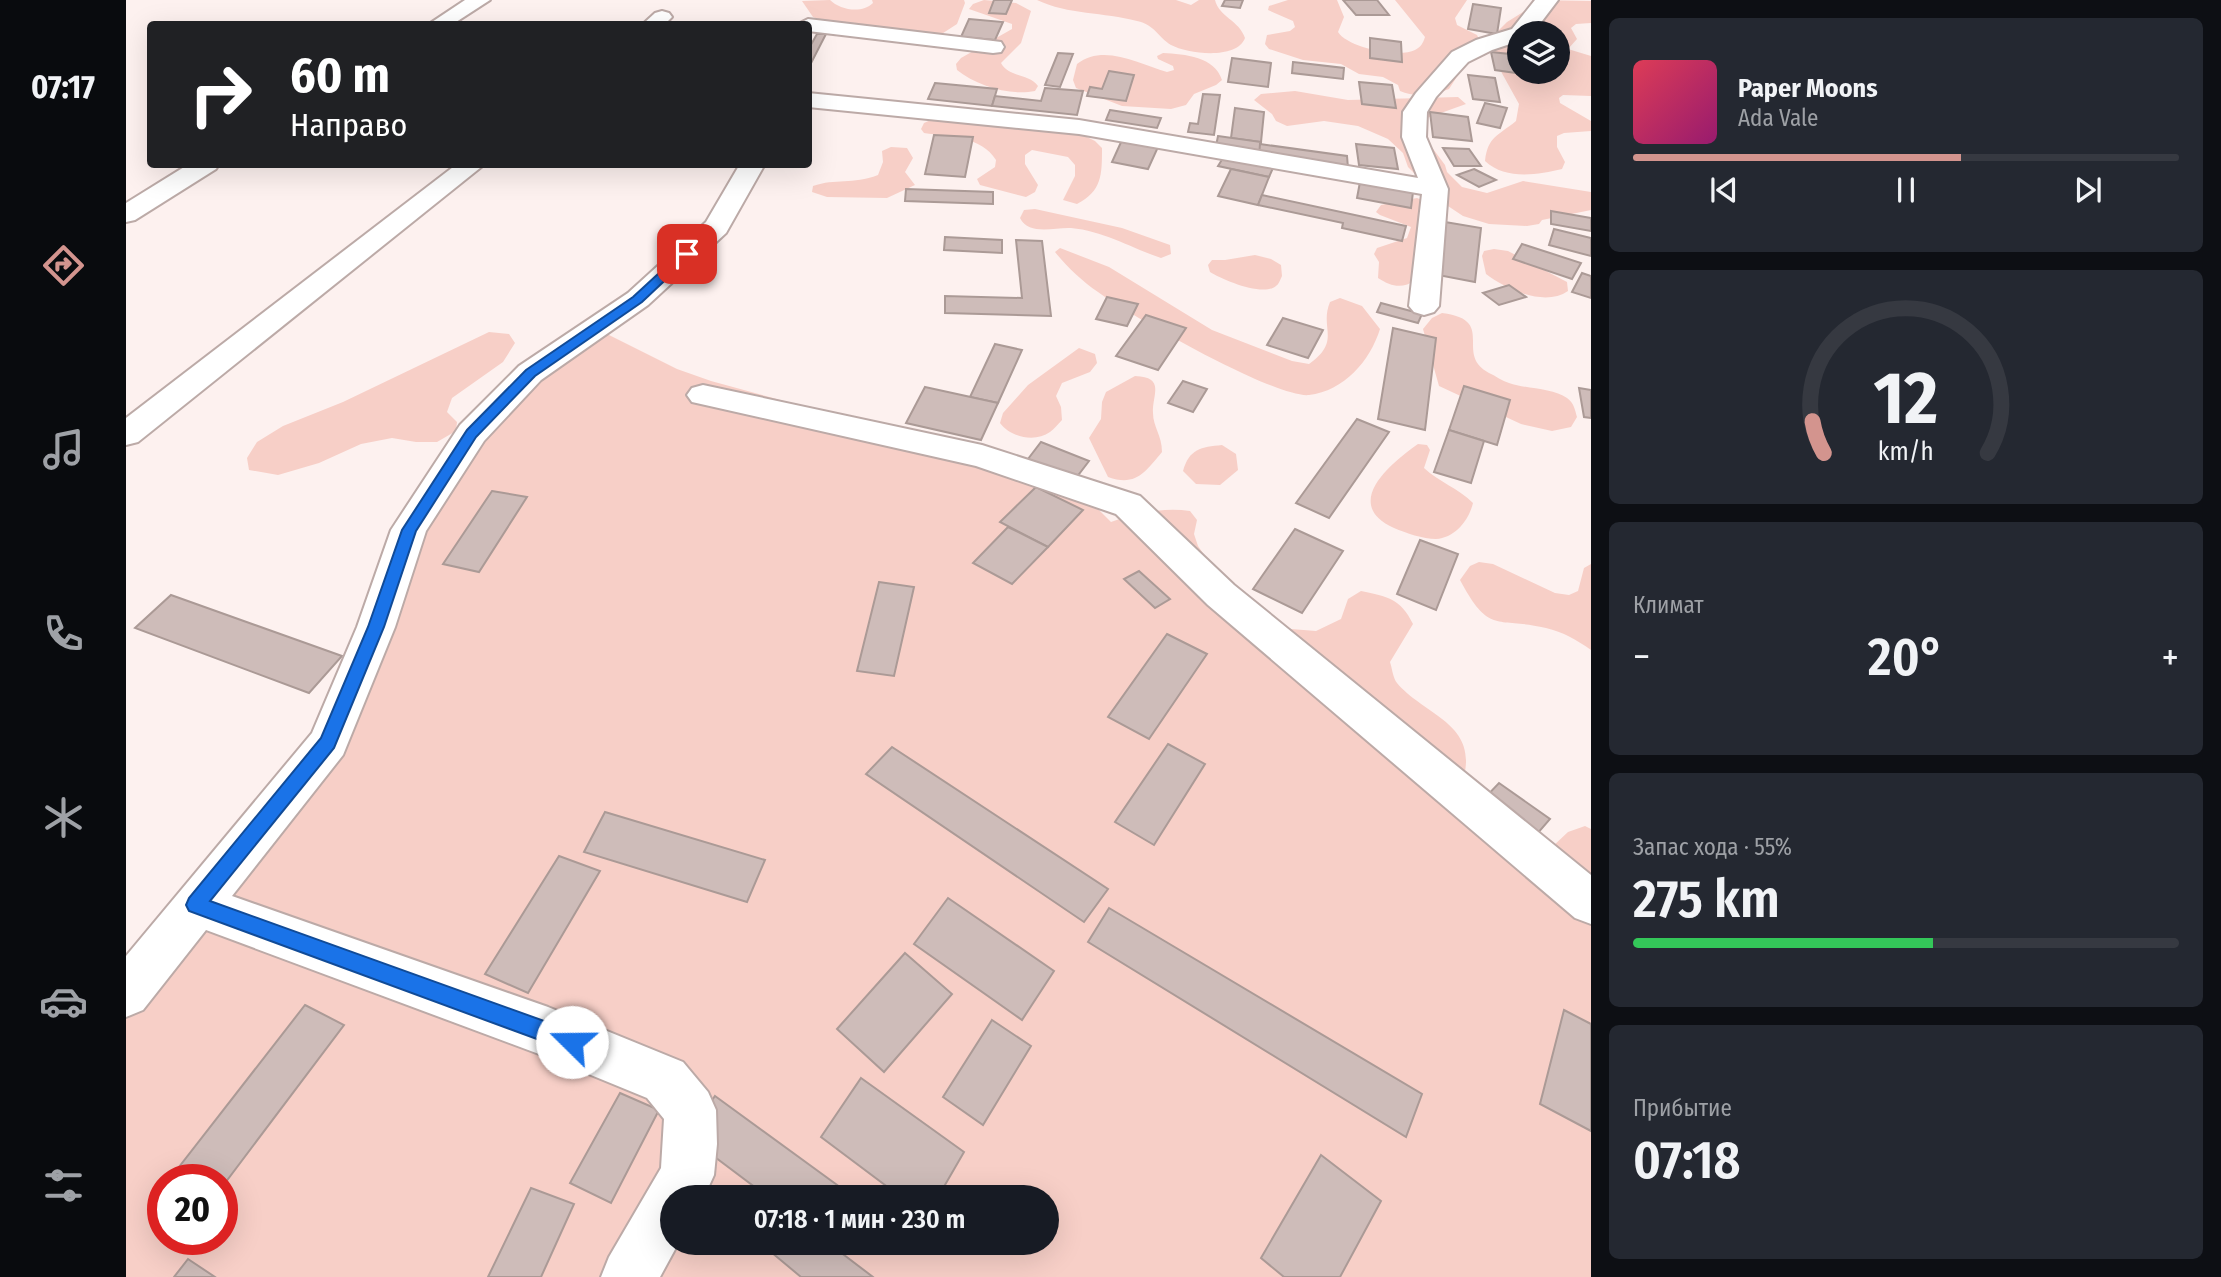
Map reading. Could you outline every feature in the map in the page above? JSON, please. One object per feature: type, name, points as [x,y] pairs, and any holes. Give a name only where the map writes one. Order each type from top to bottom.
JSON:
[{"type":"lane","points":[[444,21],[480,0]]},
{"type":"lane","points":[[1533,21],[1536,10],[1548,0]]},
{"type":"lane","points":[[812,23],[993,47]]},
{"type":"lane","points":[[1424,306],[1435,189],[1414,136],[1415,112],[1427,93],[1460,57],[1507,37]]},
{"type":"lane","points":[[812,100],[1079,127],[1435,189]]},
{"type":"lane","points":[[126,214],[201,168]]},
{"type":"lane","points":[[126,434],[467,168]]},
{"type":"lane","points":[[126,993],[328,743],[376,627],[409,530],[472,433],[530,373],[638,299],[717,227],[750,168]]},
{"type":"lane","points":[[703,395],[982,456],[1128,505],[1221,595],[1591,903]]},
{"type":"lane","points":[[196,905],[548,1032],[665,1080],[690,1110],[691,1144],[687,1175],[682,1185]]},
{"type":"lane","points":[[629,1277],[660,1223]]},
{"type":"shaded area","points":[[830,0],[845,8],[857,10],[873,3],[872,0],[964,0],[965,3],[957,24],[940,35],[926,36],[821,20],[813,17],[802,1]]},
{"type":"shaded area","points":[[984,0],[1016,3],[1031,11],[1021,43],[1001,63],[1009,71],[1034,82],[1038,86],[1035,91],[1005,91],[974,81],[957,70],[956,64],[961,58],[1012,29],[1012,24],[969,9],[973,4]]},
{"type":"shaded area","points":[[1037,0],[1176,0],[1191,5],[1199,0],[1215,0],[1217,6],[1245,38],[1232,50],[1211,53],[1189,51],[1171,45],[1143,23],[1074,11]]},
{"type":"shaded area","points":[[1288,0],[1337,0],[1344,17],[1338,32],[1344,38],[1363,47],[1398,53],[1417,49],[1425,37],[1395,0],[1467,0],[1455,18],[1457,25],[1477,35],[1480,41],[1449,89],[1431,94],[1412,94],[1400,91],[1398,85],[1383,77],[1359,74],[1341,64],[1303,60],[1269,49],[1265,44],[1267,35],[1290,31],[1295,27],[1293,21],[1268,10],[1269,6]]},
{"type":"shaded area","points":[[1534,0],[1591,1],[1591,23],[1576,24],[1571,28],[1577,39],[1570,47],[1570,21],[1509,21],[1533,6]]},
{"type":"shaded area","points":[[1507,22],[1507,82],[1488,48],[1489,40]]},
{"type":"shaded area","points":[[1570,50],[1591,56],[1591,96],[1563,95],[1559,98],[1560,103],[1591,121],[1591,131],[1557,136],[1557,147],[1565,162],[1562,169],[1532,174],[1512,173],[1493,167],[1485,161],[1491,141],[1516,121],[1519,104],[1508,84],[1570,84]]},
{"type":"shaded area","points":[[1163,53],[1198,58],[1213,66],[1222,80],[1194,94],[1186,105],[1171,109],[1122,106],[1076,88],[1073,80],[1077,64],[1099,55],[1122,57],[1167,72],[1174,70],[1173,66],[1158,59],[1157,56]]},
{"type":"shaded area","points":[[1295,91],[1348,100],[1458,97],[1466,104],[1427,118],[1425,138],[1445,165],[1447,172],[1462,187],[1487,193],[1523,181],[1591,192],[1591,210],[1542,220],[1539,224],[1527,226],[1489,224],[1463,216],[1445,204],[1408,167],[1403,153],[1388,139],[1358,126],[1324,121],[1287,126],[1276,121],[1272,114],[1254,100],[1261,94]]},
{"type":"shaded area","points":[[935,118],[1067,127],[1095,141],[1102,148],[1099,181],[1091,194],[1077,204],[1063,200],[1075,176],[1075,165],[1068,157],[1032,150],[1025,155],[1025,164],[1038,185],[1035,192],[1026,197],[980,185],[977,179],[995,167],[996,160],[990,152],[973,142],[924,133],[921,129],[924,123]]},
{"type":"shaded area","points":[[891,147],[907,148],[913,158],[905,172],[915,185],[887,198],[827,197],[812,192],[813,186],[878,175],[883,162],[882,151]]},
{"type":"shaded area","points":[[1417,198],[1422,200],[1416,280],[1402,286],[1392,285],[1378,278],[1379,262],[1374,254],[1377,248],[1407,238],[1411,227],[1376,212],[1381,205]]},
{"type":"shaded area","points":[[1035,209],[1122,228],[1170,245],[1171,254],[1161,258],[1106,236],[1083,230],[1036,229],[1024,224],[1020,218],[1024,210]]},
{"type":"shaded area","points":[[1060,248],[1109,267],[1212,330],[1292,361],[1309,364],[1319,356],[1327,341],[1327,311],[1330,302],[1340,298],[1362,306],[1380,329],[1370,352],[1344,381],[1333,388],[1309,395],[1292,393],[1203,354],[1115,303],[1086,284],[1069,268],[1055,252]]},
{"type":"shaded area","points":[[1484,251],[1508,251],[1567,282],[1568,291],[1559,296],[1537,297],[1504,286],[1486,274],[1482,256]]},
{"type":"shaded area","points":[[1255,255],[1281,265],[1282,276],[1276,286],[1270,289],[1253,289],[1210,272],[1208,265],[1212,260]]},
{"type":"shaded area","points":[[1442,313],[1459,317],[1468,323],[1472,330],[1474,357],[1489,373],[1509,383],[1554,392],[1569,400],[1577,417],[1571,427],[1552,431],[1521,424],[1439,386],[1423,329],[1432,318]]},
{"type":"shaded area","points":[[597,329],[677,369],[711,381],[824,412],[1091,502],[1111,522],[1150,512],[1190,511],[1197,520],[1194,534],[1198,546],[1223,582],[1262,616],[1291,629],[1316,631],[1341,619],[1348,599],[1361,591],[1392,600],[1403,609],[1413,624],[1390,662],[1394,678],[1408,694],[1456,732],[1463,744],[1466,758],[1464,776],[1552,847],[1568,832],[1585,826],[1591,829],[1591,1277],[126,1277],[126,993],[328,743],[376,627],[472,433]]},
{"type":"shaded area","points":[[489,332],[509,334],[515,343],[503,362],[452,398],[447,412],[457,422],[456,431],[437,442],[392,438],[361,444],[319,463],[278,475],[249,470],[247,458],[257,442],[283,426],[343,402]]},
{"type":"shaded area","points":[[1079,348],[1095,354],[1097,363],[1090,372],[1062,383],[1056,396],[1061,407],[1062,420],[1050,432],[1030,438],[1016,435],[1004,428],[1000,423],[1003,413],[1028,385]]},
{"type":"shaded area","points":[[1135,376],[1145,377],[1154,383],[1153,418],[1162,452],[1139,476],[1118,480],[1108,477],[1089,438],[1101,419],[1102,402],[1106,392]]},
{"type":"shaded area","points":[[1418,444],[1427,445],[1430,450],[1424,468],[1473,503],[1460,527],[1443,538],[1426,538],[1394,528],[1379,518],[1372,507],[1371,496],[1376,484],[1395,462]]},
{"type":"shaded area","points":[[1222,445],[1236,454],[1238,470],[1220,485],[1196,484],[1183,471],[1189,458],[1197,450]]},
{"type":"shaded area","points":[[1479,562],[1493,564],[1555,593],[1569,595],[1578,591],[1584,568],[1591,564],[1591,650],[1552,630],[1487,617],[1470,598],[1460,580],[1470,566]]},
{"type":"building","points":[[994,0],[1012,0],[1006,14],[989,13]]},
{"type":"building","points":[[1225,0],[1243,0],[1240,8],[1222,6]]},
{"type":"building","points":[[1343,0],[1377,0],[1389,15],[1356,15]]},
{"type":"building","points":[[1473,4],[1501,8],[1497,34],[1468,29]]},
{"type":"building","points":[[969,19],[1003,22],[995,40],[961,37]]},
{"type":"building","points":[[817,34],[826,34],[812,61],[812,43]]},
{"type":"building","points":[[1370,38],[1401,42],[1402,62],[1370,58]]},
{"type":"building","points":[[1491,52],[1507,54],[1507,72],[1495,70]]},
{"type":"building","points":[[1058,53],[1073,54],[1060,87],[1045,85]]},
{"type":"building","points":[[1232,58],[1271,63],[1268,87],[1228,82]]},
{"type":"building","points":[[1293,62],[1344,68],[1343,79],[1292,73]]},
{"type":"building","points":[[1109,71],[1134,75],[1126,101],[1087,96],[1090,87],[1102,89]]},
{"type":"building","points":[[1468,75],[1495,78],[1500,102],[1473,99]]},
{"type":"building","points":[[1359,82],[1392,85],[1396,108],[1362,104]]},
{"type":"building","points":[[935,83],[997,89],[992,106],[928,99]]},
{"type":"building","points":[[1045,88],[1083,91],[1077,115],[992,106],[995,96],[1041,101]]},
{"type":"building","points":[[1203,94],[1220,95],[1214,135],[1188,132],[1190,123],[1198,124]]},
{"type":"building","points":[[1485,103],[1507,108],[1500,128],[1477,123]]},
{"type":"building","points":[[1235,108],[1264,112],[1261,142],[1231,138]]},
{"type":"building","points":[[1110,110],[1161,118],[1157,128],[1106,120]]},
{"type":"building","points":[[1430,112],[1468,117],[1472,141],[1433,137]]},
{"type":"building","points":[[934,135],[973,137],[965,177],[925,174]]},
{"type":"building","points":[[1218,136],[1261,142],[1260,152],[1216,146]]},
{"type":"building","points":[[1122,140],[1158,147],[1148,169],[1112,162]]},
{"type":"building","points":[[1260,144],[1347,156],[1348,168],[1259,156]]},
{"type":"building","points":[[1356,144],[1394,148],[1398,169],[1359,165]]},
{"type":"building","points":[[1443,148],[1469,149],[1481,166],[1454,166]]},
{"type":"building","points":[[1223,158],[1273,168],[1269,177],[1218,166]]},
{"type":"building","points":[[1231,169],[1269,177],[1258,205],[1218,196]]},
{"type":"building","points":[[1474,169],[1496,180],[1479,187],[1457,175]]},
{"type":"building","points":[[1360,182],[1413,192],[1411,208],[1357,198]]},
{"type":"building","points":[[906,189],[993,192],[993,204],[905,201]]},
{"type":"building","points":[[1262,195],[1406,226],[1402,241],[1342,228],[1343,223],[1258,205]]},
{"type":"building","points":[[1551,211],[1591,218],[1591,231],[1551,224]]},
{"type":"building","points":[[1445,222],[1481,228],[1475,282],[1438,275]]},
{"type":"building","points":[[1554,229],[1591,238],[1591,256],[1549,245]]},
{"type":"building","points":[[945,237],[1002,240],[1002,253],[944,250]]},
{"type":"building","points":[[1016,240],[1042,241],[1051,316],[945,313],[945,296],[1022,298]]},
{"type":"building","points":[[1522,244],[1581,263],[1572,279],[1513,259]]},
{"type":"building","points":[[1582,273],[1591,276],[1591,298],[1572,292]]},
{"type":"building","points":[[1509,285],[1526,297],[1499,305],[1483,293]]},
{"type":"building","points":[[1107,297],[1138,304],[1127,326],[1096,319]]},
{"type":"building","points":[[1381,303],[1422,314],[1418,323],[1377,312]]},
{"type":"building","points":[[1146,315],[1186,328],[1158,370],[1116,356]]},
{"type":"building","points":[[1283,318],[1323,330],[1308,358],[1267,345]]},
{"type":"building","points":[[1393,328],[1436,338],[1425,430],[1378,419]]},
{"type":"building","points":[[995,344],[1022,350],[998,403],[970,397]]},
{"type":"building","points":[[1183,381],[1207,389],[1193,412],[1168,403]]},
{"type":"building","points":[[1464,386],[1510,400],[1497,445],[1449,430]]},
{"type":"building","points":[[925,387],[998,403],[981,440],[906,423]]},
{"type":"building","points":[[1579,388],[1591,390],[1591,418],[1584,417]]},
{"type":"building","points":[[1357,419],[1389,432],[1329,518],[1296,503]]},
{"type":"building","points":[[1449,430],[1484,441],[1471,483],[1434,472]]},
{"type":"building","points":[[1041,442],[1089,461],[1076,478],[1028,459]]},
{"type":"building","points":[[1036,487],[1083,510],[1048,547],[1000,522]]},
{"type":"building","points":[[492,491],[527,497],[479,572],[443,564]]},
{"type":"building","points":[[1008,527],[1048,547],[1012,584],[973,563]]},
{"type":"building","points":[[1295,529],[1343,551],[1302,613],[1253,589]]},
{"type":"building","points":[[1420,540],[1458,554],[1436,610],[1397,594]]},
{"type":"building","points":[[1139,571],[1170,599],[1155,608],[1124,579]]},
{"type":"building","points":[[879,582],[914,587],[894,676],[857,671]]},
{"type":"building","points":[[171,595],[342,656],[309,693],[135,628]]},
{"type":"building","points":[[1167,634],[1207,654],[1149,739],[1108,717]]},
{"type":"building","points":[[1168,744],[1205,764],[1154,845],[1115,822]]},
{"type":"building","points":[[892,747],[1108,889],[1084,922],[866,774]]},
{"type":"building","points":[[1499,783],[1550,819],[1531,841],[1479,804]]},
{"type":"building","points":[[605,812],[765,860],[747,902],[584,852]]},
{"type":"building","points":[[559,856],[600,871],[528,993],[485,974]]},
{"type":"building","points":[[948,898],[1054,971],[1022,1020],[914,944]]},
{"type":"building","points":[[1109,908],[1422,1094],[1406,1137],[1088,942]]},
{"type":"building","points":[[905,953],[952,994],[884,1072],[837,1029]]},
{"type":"building","points":[[305,1005],[344,1025],[238,1166],[181,1164]]},
{"type":"building","points":[[1564,1010],[1591,1024],[1591,1131],[1540,1104]]},
{"type":"building","points":[[992,1020],[1031,1046],[983,1125],[943,1097]]},
{"type":"building","points":[[861,1078],[964,1152],[945,1185],[885,1185],[821,1137]]},
{"type":"building","points":[[620,1093],[659,1110],[611,1203],[570,1183]]},
{"type":"building","points":[[715,1096],[837,1185],[752,1185],[687,1136]]},
{"type":"building","points":[[1321,1155],[1381,1201],[1340,1277],[1284,1277],[1261,1258]]},
{"type":"building","points":[[531,1188],[574,1204],[541,1277],[488,1277]]},
{"type":"building","points":[[775,1255],[844,1255],[873,1277],[801,1277]]},
{"type":"building","points":[[188,1259],[215,1277],[174,1277]]},
{"type":"route","points":[[572,1042],[196,905],[328,743],[376,627],[409,530],[472,433],[530,373],[638,299],[687,254]]}]
